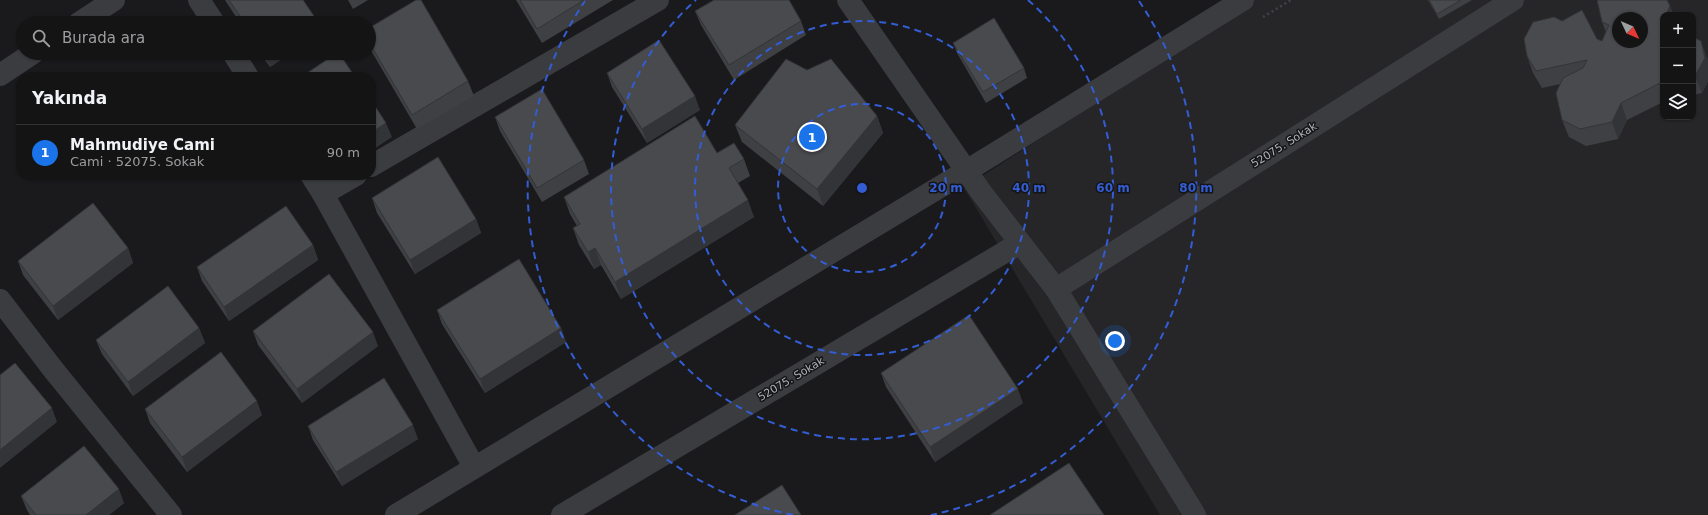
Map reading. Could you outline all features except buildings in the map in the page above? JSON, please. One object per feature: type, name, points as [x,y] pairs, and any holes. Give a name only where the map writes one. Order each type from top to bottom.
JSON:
[{"type":"street","points":[[90,16],[114,0]]},
{"type":"street","points":[[199,0],[209,16]]},
{"type":"street","points":[[376,163],[658,0]]},
{"type":"street","points":[[848,0],[968,170],[981,192],[1056,289],[1195,515]]},
{"type":"street","points":[[396,515],[968,170],[1243,0]]},
{"type":"street","name":"52075. Sokak","points":[[1056,289],[1513,0]]},
{"type":"street","points":[[0,75],[23,60]]},
{"type":"street","points":[[237,60],[245,72]]},
{"type":"street","points":[[314,180],[474,468]]},
{"type":"street","points":[[323,194],[347,180]]},
{"type":"street","name":"52075. Sokak","points":[[562,515],[1020,243]]},
{"type":"street","points":[[0,300],[52,368],[171,515]]},
{"type":"shaded area","points":[[1253,0],[1708,0],[1708,515],[1160,515],[964,188]]},
{"type":"place","name":"Mahmudiye Cami","points":[[812,137]]}]
